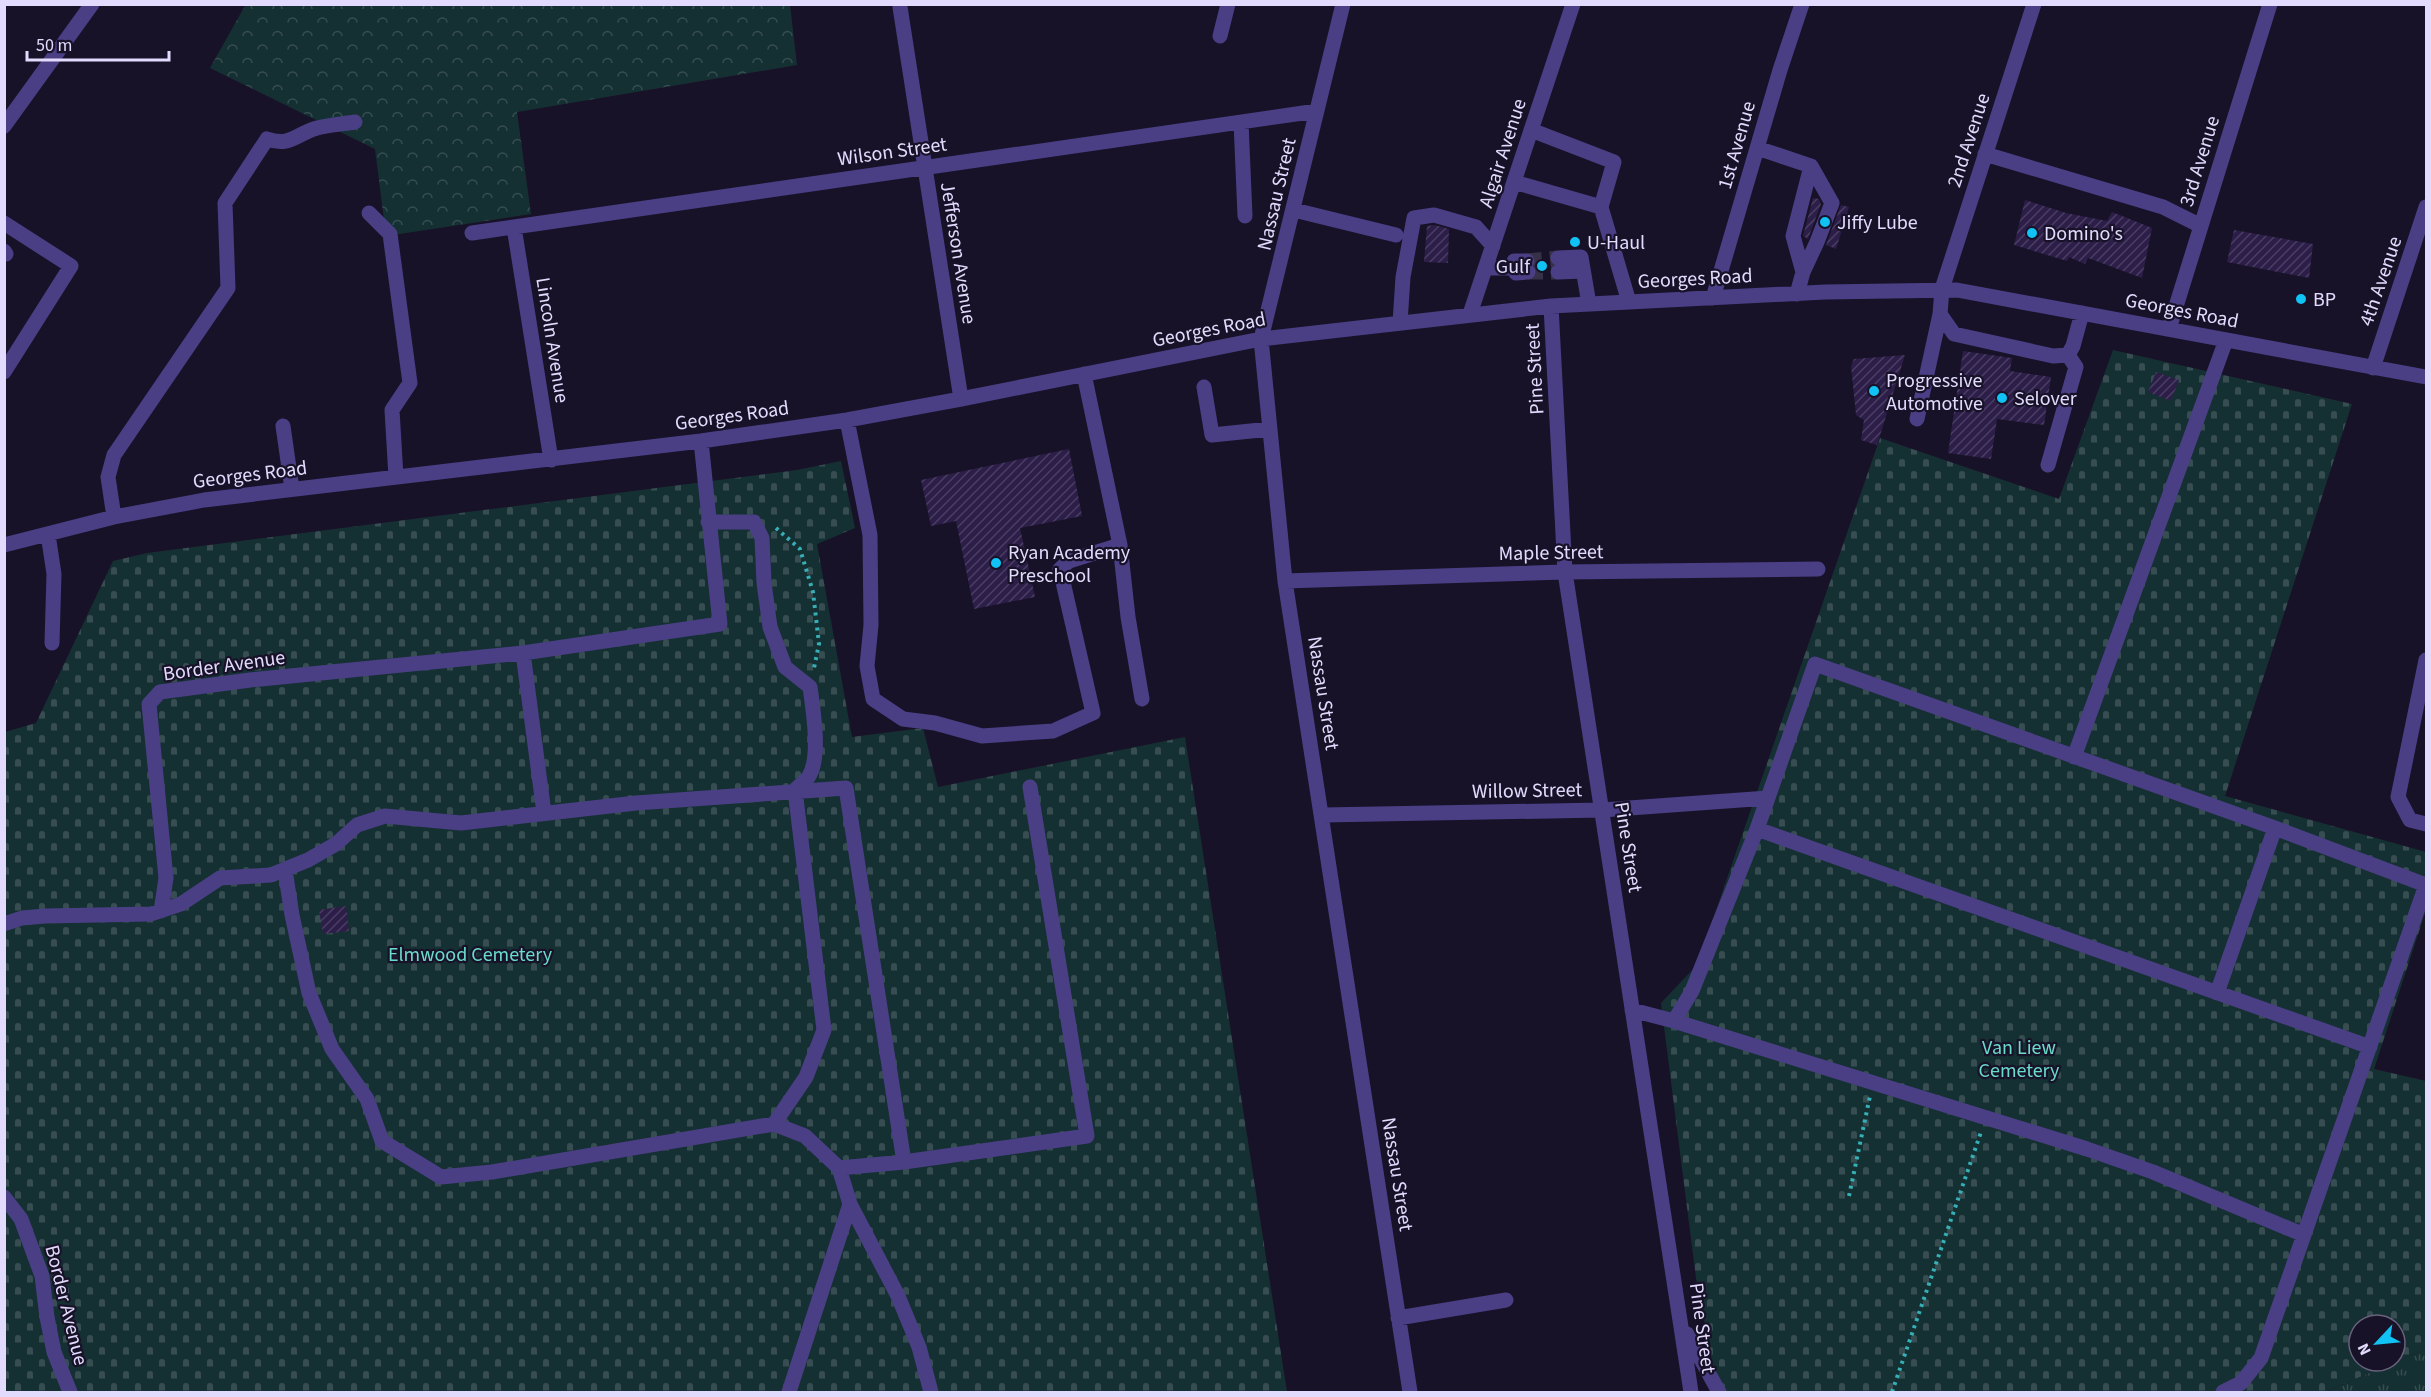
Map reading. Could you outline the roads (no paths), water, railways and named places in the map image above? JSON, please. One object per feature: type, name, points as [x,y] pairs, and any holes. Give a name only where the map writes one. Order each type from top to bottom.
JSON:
[{"type":"street","points":[[4,126],[92,4]]},
{"type":"street","points":[[1220,36],[1228,4]]},
{"type":"street","name":"Nassau Street","points":[[1343,4],[1261,339],[1285,581],[1323,815],[1410,1392]]},
{"type":"street","name":"Algair Avenue","points":[[1470,314],[1573,4]]},
{"type":"street","name":"1st Avenue","points":[[1713,298],[1802,4]]},
{"type":"street","name":"2nd Avenue","points":[[1917,419],[1940,314],[1942,289],[2034,4]]},
{"type":"street","name":"3rd Avenue","points":[[2169,329],[2270,4]]},
{"type":"street","name":"Jefferson Avenue","points":[[900,7],[961,399]]},
{"type":"street","name":"Wilson Street","points":[[472,232],[1317,111]]},
{"type":"street","points":[[114,517],[108,477],[114,455],[228,288],[225,203],[267,138],[278,143],[293,139],[315,128],[355,122]]},
{"type":"street","points":[[1241,122],[1245,216]]},
{"type":"street","points":[[1531,130],[1614,162],[1601,207],[1629,302]]},
{"type":"street","points":[[1757,148],[1811,166]]},
{"type":"street","points":[[1985,154],[2163,207],[2201,226]]},
{"type":"street","points":[[1803,272],[1793,236],[1811,166]]},
{"type":"street","points":[[1797,294],[1824,201],[1811,166]]},
{"type":"street","points":[[1514,182],[1601,207]]},
{"type":"street","name":"4th Avenue","points":[[2373,368],[2427,207]]},
{"type":"street","points":[[1294,210],[1396,235]]},
{"type":"street","points":[[369,213],[390,234],[410,383],[392,410],[396,477]]},
{"type":"street","points":[[1400,323],[1403,277],[1414,218],[1434,215],[1476,227],[1492,246]]},
{"type":"street","points":[[4,223],[71,266],[4,372]]},
{"type":"street","name":"Lincoln Avenue","points":[[514,226],[551,460]]},
{"type":"street","points":[[1558,265],[1581,257],[1589,304]]},
{"type":"street","points":[[1486,268],[1523,267]]},
{"type":"street","name":"Georges Road","points":[[4,545],[114,517],[204,500],[701,441],[846,420],[1261,339],[1551,306],[1797,294],[1957,290],[2427,377]]},
{"type":"street","name":"Pine Street","points":[[1551,306],[1565,572],[1683,1326],[1691,1392]]},
{"type":"street","points":[[2068,356],[2082,313]]},
{"type":"street","points":[[1940,314],[1954,334],[2053,356],[2068,356]]},
{"type":"street","points":[[2074,756],[2226,340]]},
{"type":"street","points":[[2048,465],[2076,367],[2068,356]]},
{"type":"street","points":[[1084,374],[1120,545],[1128,616],[1142,699]]},
{"type":"street","points":[[1204,387],[1212,435],[1270,429]]},
{"type":"street","points":[[846,420],[870,535],[871,626],[867,666],[873,699],[903,719],[935,723],[982,736],[1053,731],[1094,713],[1060,569],[1069,561],[1120,545]]},
{"type":"street","points":[[283,426],[292,489]]},
{"type":"street","points":[[701,441],[708,522],[754,522],[762,538],[764,583],[770,627],[785,667],[810,687],[816,741],[810,776],[795,790]]},
{"type":"street","name":"Border Avenue","points":[[161,911],[166,878],[149,705],[160,692],[250,680],[523,653],[720,624],[708,522]]},
{"type":"street","points":[[43,535],[54,574],[52,643]]},
{"type":"street","name":"Maple Street","points":[[1285,581],[1565,572],[1818,568]]},
{"type":"street","points":[[523,653],[544,813]]},
{"type":"street","points":[[2427,660],[2398,797],[2410,820],[2427,824]]},
{"type":"street","points":[[1674,1021],[1692,991],[1756,829],[1815,664],[2275,828],[2427,885],[2261,1358],[2241,1383],[2223,1392]]},
{"type":"street","points":[[838,1168],[904,1162],[1087,1136],[1030,787]]},
{"type":"street","points":[[4,924],[22,918],[45,916],[151,914],[181,904],[220,878],[272,876],[336,844],[357,825],[385,816],[461,822],[636,803],[846,788],[904,1162]]},
{"type":"street","points":[[774,1124],[806,1077],[825,1030],[795,790]]},
{"type":"street","name":"Willow Street","points":[[1323,815],[1602,810],[1768,798]]},
{"type":"street","points":[[2217,993],[2275,828]]},
{"type":"street","points":[[1756,829],[2370,1047]]},
{"type":"street","points":[[285,870],[309,993],[332,1049],[367,1099],[382,1141],[441,1177],[492,1173],[774,1124],[805,1136],[838,1168],[850,1204],[898,1296],[919,1347],[932,1392]]},
{"type":"street","points":[[1632,1010],[2087,1149],[2153,1172],[2304,1235]]},
{"type":"street","name":"Border Avenue","points":[[4,1197],[21,1219],[42,1276],[46,1317],[54,1352],[70,1392]]},
{"type":"street","points":[[789,1392],[850,1204]]},
{"type":"street","points":[[1398,1318],[1506,1300]]},
{"type":"street","points":[[1683,1326],[1719,1392]]},
{"type":"tunnel","points":[[1527,261],[1558,258]]},
{"type":"tunnel","points":[[1528,272],[1558,272]]},
{"type":"place","name":"Jiffy Lube","points":[[1825,222]]},
{"type":"place","name":"Domino's","points":[[2032,233]]},
{"type":"place","name":"U-Haul","points":[[1575,242]]},
{"type":"place","name":"Gulf","points":[[1542,266]]},
{"type":"place","name":"BP","points":[[2301,299]]},
{"type":"place","name":"Progressive Automotive","points":[[1874,391]]},
{"type":"place","name":"Selover","points":[[2002,398]]},
{"type":"place","name":"Ryan Academy Preschool","points":[[996,563]]},
{"type":"park label","name":"Elmwood Cemetery","points":[[470,954]]},
{"type":"park label","name":"Van Liew Cemetery","points":[[2019,1058]]}]
